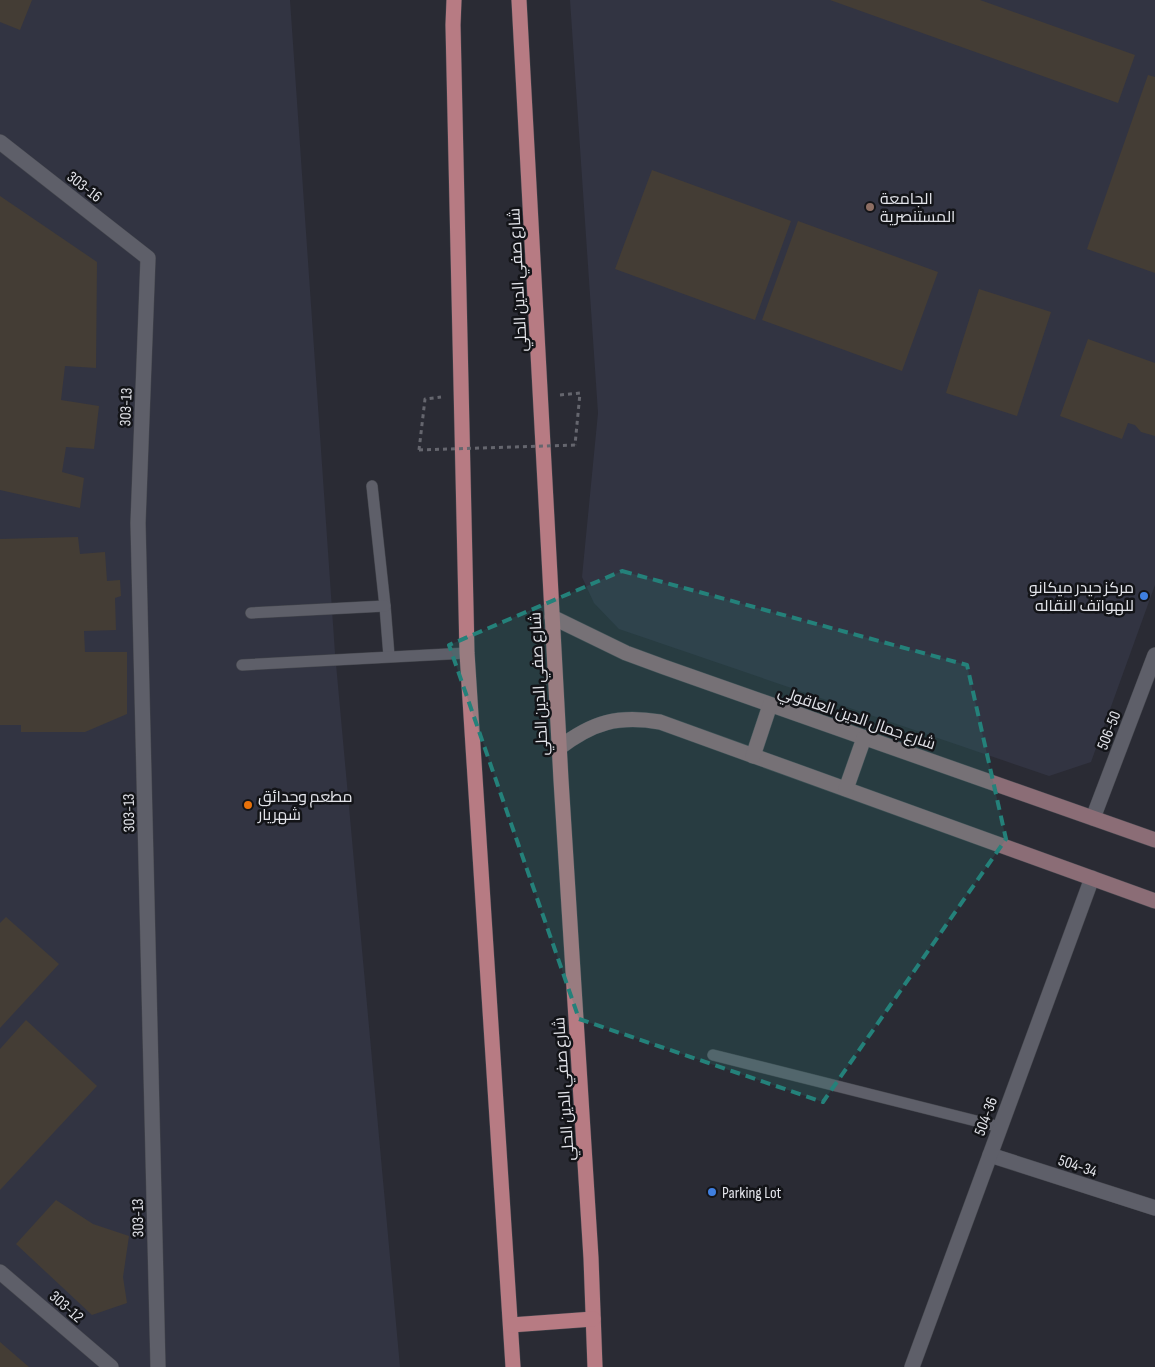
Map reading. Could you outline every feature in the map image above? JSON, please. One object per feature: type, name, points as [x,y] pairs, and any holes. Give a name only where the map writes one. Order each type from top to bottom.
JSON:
[{"type":"main road","points":[[454,0],[467,653],[513,1367]]},
{"type":"main road","name":"شارع صفي الدين الحلي","points":[[519,0],[559,748],[591,1258],[595,1367]]},
{"type":"main road","points":[[511,1325],[593,1319]]},
{"type":"street","name":"303-16","points":[[0,142],[148,258]]},
{"type":"street","name":"303-13","points":[[148,258],[138,523],[158,1367]]},
{"type":"street","name":"شارع جمال الدين العاقولي","points":[[552,617],[626,652],[770,705],[1155,840]]},
{"type":"street","name":"506-50","points":[[1093,818],[1155,655]]},
{"type":"street","points":[[753,756],[770,705]]},
{"type":"street","points":[[559,748],[576,734],[596,725],[617,719],[639,718],[660,722],[1155,901]]},
{"type":"street","points":[[846,789],[864,738]]},
{"type":"street","name":"504-36","points":[[912,1367],[1092,878]]},
{"type":"street","name":"504-34","points":[[990,1155],[1155,1208]]},
{"type":"street","name":"303-12","points":[[0,1272],[111,1367]]},
{"type":"lane","points":[[372,486],[386,606],[389,656]]},
{"type":"lane","points":[[251,614],[386,606]]},
{"type":"lane","points":[[242,665],[467,653]]},
{"type":"lane","points":[[713,1055],[1000,1127]]},
{"type":"path","points":[[425,399],[419,450],[575,445],[580,393]]},
{"type":"highlighted area","points":[[622,571],[967,665],[1006,839],[823,1102],[579,1019],[449,645]]},
{"type":"shaded area","points":[[0,0],[290,0],[335,653],[400,1367],[0,1367]]},
{"type":"shaded area","name":"الجامعة المستنصرية","points":[[570,0],[1155,0],[1155,585],[1091,762],[1049,776],[619,629],[594,603],[582,577],[598,413]]},
{"type":"building","points":[[0,0],[32,0],[20,30],[0,22]]},
{"type":"building","points":[[830,0],[980,0],[1135,55],[1118,103]]},
{"type":"building","points":[[1148,75],[1155,77],[1155,273],[1087,249]]},
{"type":"building","points":[[652,170],[791,221],[755,320],[615,269]]},
{"type":"building","points":[[0,196],[97,262],[96,368],[65,366],[61,400],[99,406],[94,449],[66,447],[62,472],[84,478],[80,508],[0,490]]},
{"type":"building","points":[[798,221],[938,272],[902,371],[762,320]]},
{"type":"building","points":[[979,289],[1051,312],[1017,416],[946,393]]},
{"type":"building","points":[[1088,339],[1155,363],[1155,436],[1141,432],[1135,425],[1128,423],[1122,439],[1060,416]]},
{"type":"building","points":[[78,537],[80,554],[105,552],[107,581],[120,580],[121,596],[115,598],[116,630],[84,631],[85,652],[127,652],[127,714],[85,732],[21,732],[21,725],[0,725],[0,539]]},
{"type":"building","points":[[6,917],[59,964],[0,1028],[0,923]]},
{"type":"building","points":[[26,1020],[97,1086],[0,1190],[0,1049]]},
{"type":"building","points":[[56,1200],[93,1224],[129,1236],[123,1277],[127,1303],[92,1315],[16,1244]]},
{"type":"building","points":[[0,1342],[29,1367],[0,1367]]},
{"type":"place","name":"الجامعة المستنصرية","points":[[870,207]]},
{"type":"place","name":"مركز حيدر ميكانو للهواتف النقاله","points":[[1144,596]]},
{"type":"place","name":"مطعم وحدائق شهريار","points":[[248,805]]},
{"type":"place","name":"Parking Lot","points":[[712,1192]]}]
